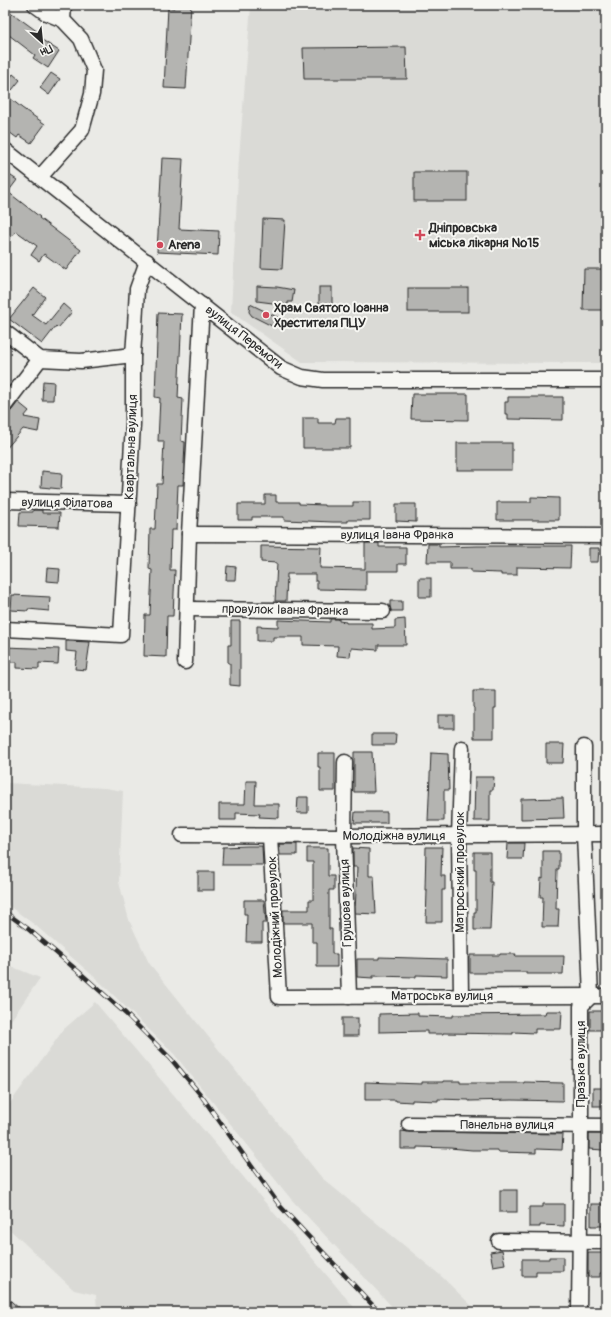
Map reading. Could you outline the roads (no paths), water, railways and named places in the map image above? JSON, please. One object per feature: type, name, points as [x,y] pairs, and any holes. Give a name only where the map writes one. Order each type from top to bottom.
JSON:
[{"type":"street","points":[[35,5],[46,13],[63,20],[81,39],[94,70],[92,94],[82,130],[40,178]]},
{"type":"street","points":[[63,20],[64,5]]},
{"type":"street","name":"вулиця Перемоги","points":[[5,150],[281,368],[302,377],[323,380],[606,380]]},
{"type":"street","name":"Квартальна вулиця","points":[[5,629],[121,635],[129,504],[133,355],[137,289],[147,261]]},
{"type":"street","points":[[185,662],[188,534],[202,305]]},
{"type":"street","points":[[5,332],[40,359],[80,361],[133,355]]},
{"type":"street","points":[[5,405],[40,359]]},
{"type":"street","name":"вулиця Філатова","points":[[5,501],[129,504]]},
{"type":"street","name":"вулиця Івана Франка","points":[[188,534],[606,536]]},
{"type":"street","name":"провулок Івана Франка","points":[[187,609],[383,611]]},
{"type":"street","points":[[584,747],[584,834],[591,996]]},
{"type":"street","name":"Матроський провулок","points":[[462,748],[459,836],[462,996]]},
{"type":"street","name":"Грушова вулиця","points":[[345,762],[344,836],[349,997]]},
{"type":"street","name":"Молодіжна вулиця","points":[[182,835],[459,836],[606,834]]},
{"type":"street","name":"Молодіжний провулок","points":[[270,836],[279,997]]},
{"type":"street","name":"Празька вулиця","points":[[579,1312],[581,1006],[591,996]]},
{"type":"street","name":"Матроська вулиця","points":[[279,997],[606,996]]},
{"type":"street","name":"Панельна вулиця","points":[[409,1124],[606,1126]]},
{"type":"street","points":[[499,1241],[606,1242]]},
{"type":"railway","points":[[5,912],[27,928],[79,972],[126,1014],[171,1059],[200,1094],[280,1206],[379,1312]]},
{"type":"place","name":"Дніпровська міська лікарня №15","points":[[420,235]]},
{"type":"place","name":"Arena","points":[[160,245]]},
{"type":"place","name":"Храм Святого Іоанна Хрестителя ПЦУ","points":[[266,315]]}]
